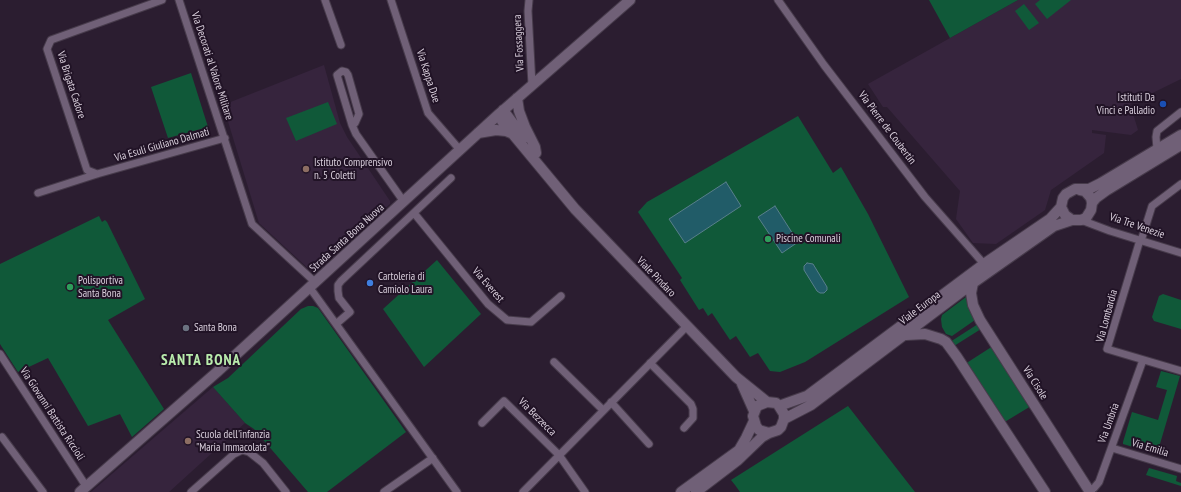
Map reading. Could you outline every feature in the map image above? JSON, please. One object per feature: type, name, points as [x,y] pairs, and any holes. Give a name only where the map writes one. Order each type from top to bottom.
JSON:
[{"type":"street","name":"Via Brigata Cadore","points":[[97,174],[87,170],[48,49],[51,40],[162,0]]},
{"type":"street","name":"Via Decorati al Valore Militare","points":[[179,0],[225,138]]},
{"type":"street","points":[[325,0],[341,45]]},
{"type":"street","name":"Via Kappa Due","points":[[391,0],[428,113],[460,150]]},
{"type":"street","name":"Via Fossaggera","points":[[528,0],[532,85]]},
{"type":"street","name":"Strada Santa Bona Nuova","points":[[83,489],[217,372],[501,112],[630,0]]},
{"type":"street","name":"Via Pierre de Coubertin","points":[[778,0],[824,65],[925,197],[984,264]]},
{"type":"street","points":[[352,125],[355,123],[359,114],[348,75],[346,72],[342,71],[337,76],[352,125],[356,134],[404,202]]},
{"type":"street","name":"Viale Pindaro","points":[[517,98],[523,122],[535,147],[536,153]]},
{"type":"street","name":"Viale Pindaro","points":[[501,112],[502,121],[554,185],[595,231],[742,384],[767,402]]},
{"type":"street","name":"Viale Pindaro","points":[[501,112],[536,153],[554,185]]},
{"type":"street","points":[[1157,149],[1157,131],[1181,112]]},
{"type":"street","points":[[478,133],[496,130],[506,131],[513,134]]},
{"type":"street","name":"Viale Europa","points":[[779,406],[807,396],[984,264],[1050,219],[1061,208],[1063,198],[1066,194],[1101,183],[1181,135]]},
{"type":"street","name":"Via Esuli Giuliano Dalmati","points":[[38,193],[97,174],[225,138],[252,224],[313,285]]},
{"type":"street","points":[[1090,214],[1092,203],[1096,198],[1181,145]]},
{"type":"street","points":[[336,324],[350,312],[339,298],[338,285],[341,281],[451,178]]},
{"type":"street","points":[[1141,240],[1152,206],[1181,184]]},
{"type":"street","points":[[1080,190],[1088,194],[1092,203]]},
{"type":"street","points":[[1061,208],[1065,215],[1076,220],[1104,228]]},
{"type":"street","name":"Via Everest","points":[[414,213],[488,304],[507,320],[531,322],[561,296]]},
{"type":"street","name":"Viale Europa","points":[[696,492],[738,460],[762,437],[778,430],[784,419],[811,405],[906,335],[973,283],[1054,226],[1076,220],[1090,214]]},
{"type":"street","name":"Via Tre Venezie","points":[[1090,214],[1104,228],[1181,253]]},
{"type":"street","name":"Via Lombardia","points":[[1141,240],[1107,349],[1181,371]]},
{"type":"street","name":"Via Cisole","points":[[973,283],[970,293],[973,305],[980,320],[1090,491]]},
{"type":"street","points":[[313,285],[336,324],[457,492]]},
{"type":"street","points":[[523,492],[687,326]]},
{"type":"street","points":[[906,335],[926,334],[946,342],[1045,492]]},
{"type":"street","name":"Via Giovanni Battista Riccioli","points":[[0,354],[83,489]]},
{"type":"street","name":"Via Umbria","points":[[1090,491],[1099,482],[1143,360]]},
{"type":"street","points":[[554,362],[603,410]]},
{"type":"street","points":[[650,363],[691,404],[693,408],[693,418],[684,428]]},
{"type":"street","name":"Viale Pindaro","points":[[742,384],[754,416]]},
{"type":"street","name":"Via Bezzecca","points":[[482,423],[504,400],[559,455],[585,492]]},
{"type":"street","points":[[611,402],[648,444]]},
{"type":"street","points":[[681,492],[738,450],[746,438],[757,406],[767,402],[776,403],[782,409],[784,419]]},
{"type":"street","points":[[754,416],[759,430],[769,433]]},
{"type":"street","points":[[2,437],[43,492]]},
{"type":"street","name":"Via Emilia","points":[[1112,448],[1181,469]]},
{"type":"street","points":[[191,492],[234,454],[242,450],[248,452],[263,463],[286,492]]},
{"type":"street","points":[[384,492],[432,458]]},
{"type":"shaded area","points":[[1018,0],[1181,0],[1181,79],[1130,104],[1138,130],[1131,135],[1092,130],[1092,133],[1106,135],[1104,153],[1051,190],[1045,210],[996,244],[973,243],[956,219],[960,191],[887,107],[883,107],[868,84]]},
{"type":"shaded area","name":"Istituto Comprensivo n. 5 Coletti","points":[[324,65],[340,123],[347,137],[390,201],[390,204],[312,272],[259,223],[223,105]]},
{"type":"shaded area","name":"Scuola dell'infanzia \"Maria Immacolata\"","points":[[213,387],[245,423],[169,492],[91,492]]},
{"type":"green space","points":[[929,0],[1018,0],[950,38]]},
{"type":"green space","points":[[1040,0],[1071,0],[1047,19],[1035,4]]},
{"type":"green space","points":[[1024,4],[1039,23],[1029,30],[1015,11]]},
{"type":"green space","points":[[191,73],[208,127],[168,138],[151,87]]},
{"type":"green space","points":[[328,102],[337,124],[296,141],[286,118]]},
{"type":"green space","name":"Piscine Comunali","points":[[798,116],[833,173],[841,167],[868,214],[909,297],[805,362],[780,372],[770,371],[758,353],[750,357],[736,336],[730,340],[712,313],[708,316],[703,308],[699,310],[680,280],[682,278],[638,212],[647,202]]},
{"type":"green space","points":[[99,216],[102,222],[105,220],[107,222],[145,299],[108,320],[164,409],[132,437],[120,414],[88,426],[48,358],[18,372],[0,344],[0,264]]},
{"type":"green space","points":[[437,260],[481,314],[424,367],[383,309]]},
{"type":"green space","points":[[1163,294],[1181,300],[1181,329],[1154,321],[1152,317],[1159,296]]},
{"type":"green space","points":[[966,297],[969,308],[975,320],[952,336],[946,334],[942,327],[942,315]]},
{"type":"green space","points":[[308,306],[318,308],[406,432],[327,492],[308,492],[254,429],[245,423],[213,387],[228,378],[301,309]]},
{"type":"green space","points":[[978,324],[981,329],[954,346],[950,342]]},
{"type":"green space","points":[[993,346],[1031,406],[1003,423],[965,364]]},
{"type":"green space","points":[[1161,371],[1180,376],[1157,454],[1123,444],[1123,442],[1132,412],[1158,420],[1167,390],[1156,387]]},
{"type":"green space","points":[[848,406],[915,492],[740,492],[731,480]]},
{"type":"green space","points":[[1149,468],[1177,476],[1176,481],[1181,483],[1181,486],[1146,475]]},
{"type":"water","points":[[726,182],[741,206],[685,243],[669,219]]},
{"type":"water","points":[[775,206],[798,242],[782,253],[758,217]]},
{"type":"water","points":[[807,263],[813,264],[827,287],[827,290],[824,293],[817,291],[804,270],[804,266]]},
{"type":"place","name":"Istituti Da Vinci e Palladio","points":[[1163,104]]},
{"type":"place","name":"Istituto Comprensivo n. 5 Coletti","points":[[306,169]]},
{"type":"place","name":"Piscine Comunali","points":[[768,239]]},
{"type":"place","name":"Cartoleria di Camiolo Laura","points":[[370,283]]},
{"type":"place","name":"Polisportiva Santa Bona","points":[[70,287]]},
{"type":"place","name":"Santa Bona","points":[[186,328]]},
{"type":"place","name":"Scuola dell'infanzia \"Maria Immacolata\"","points":[[188,441]]},
{"type":"district","name":"SANTA BONA","points":[[201,361]]}]
